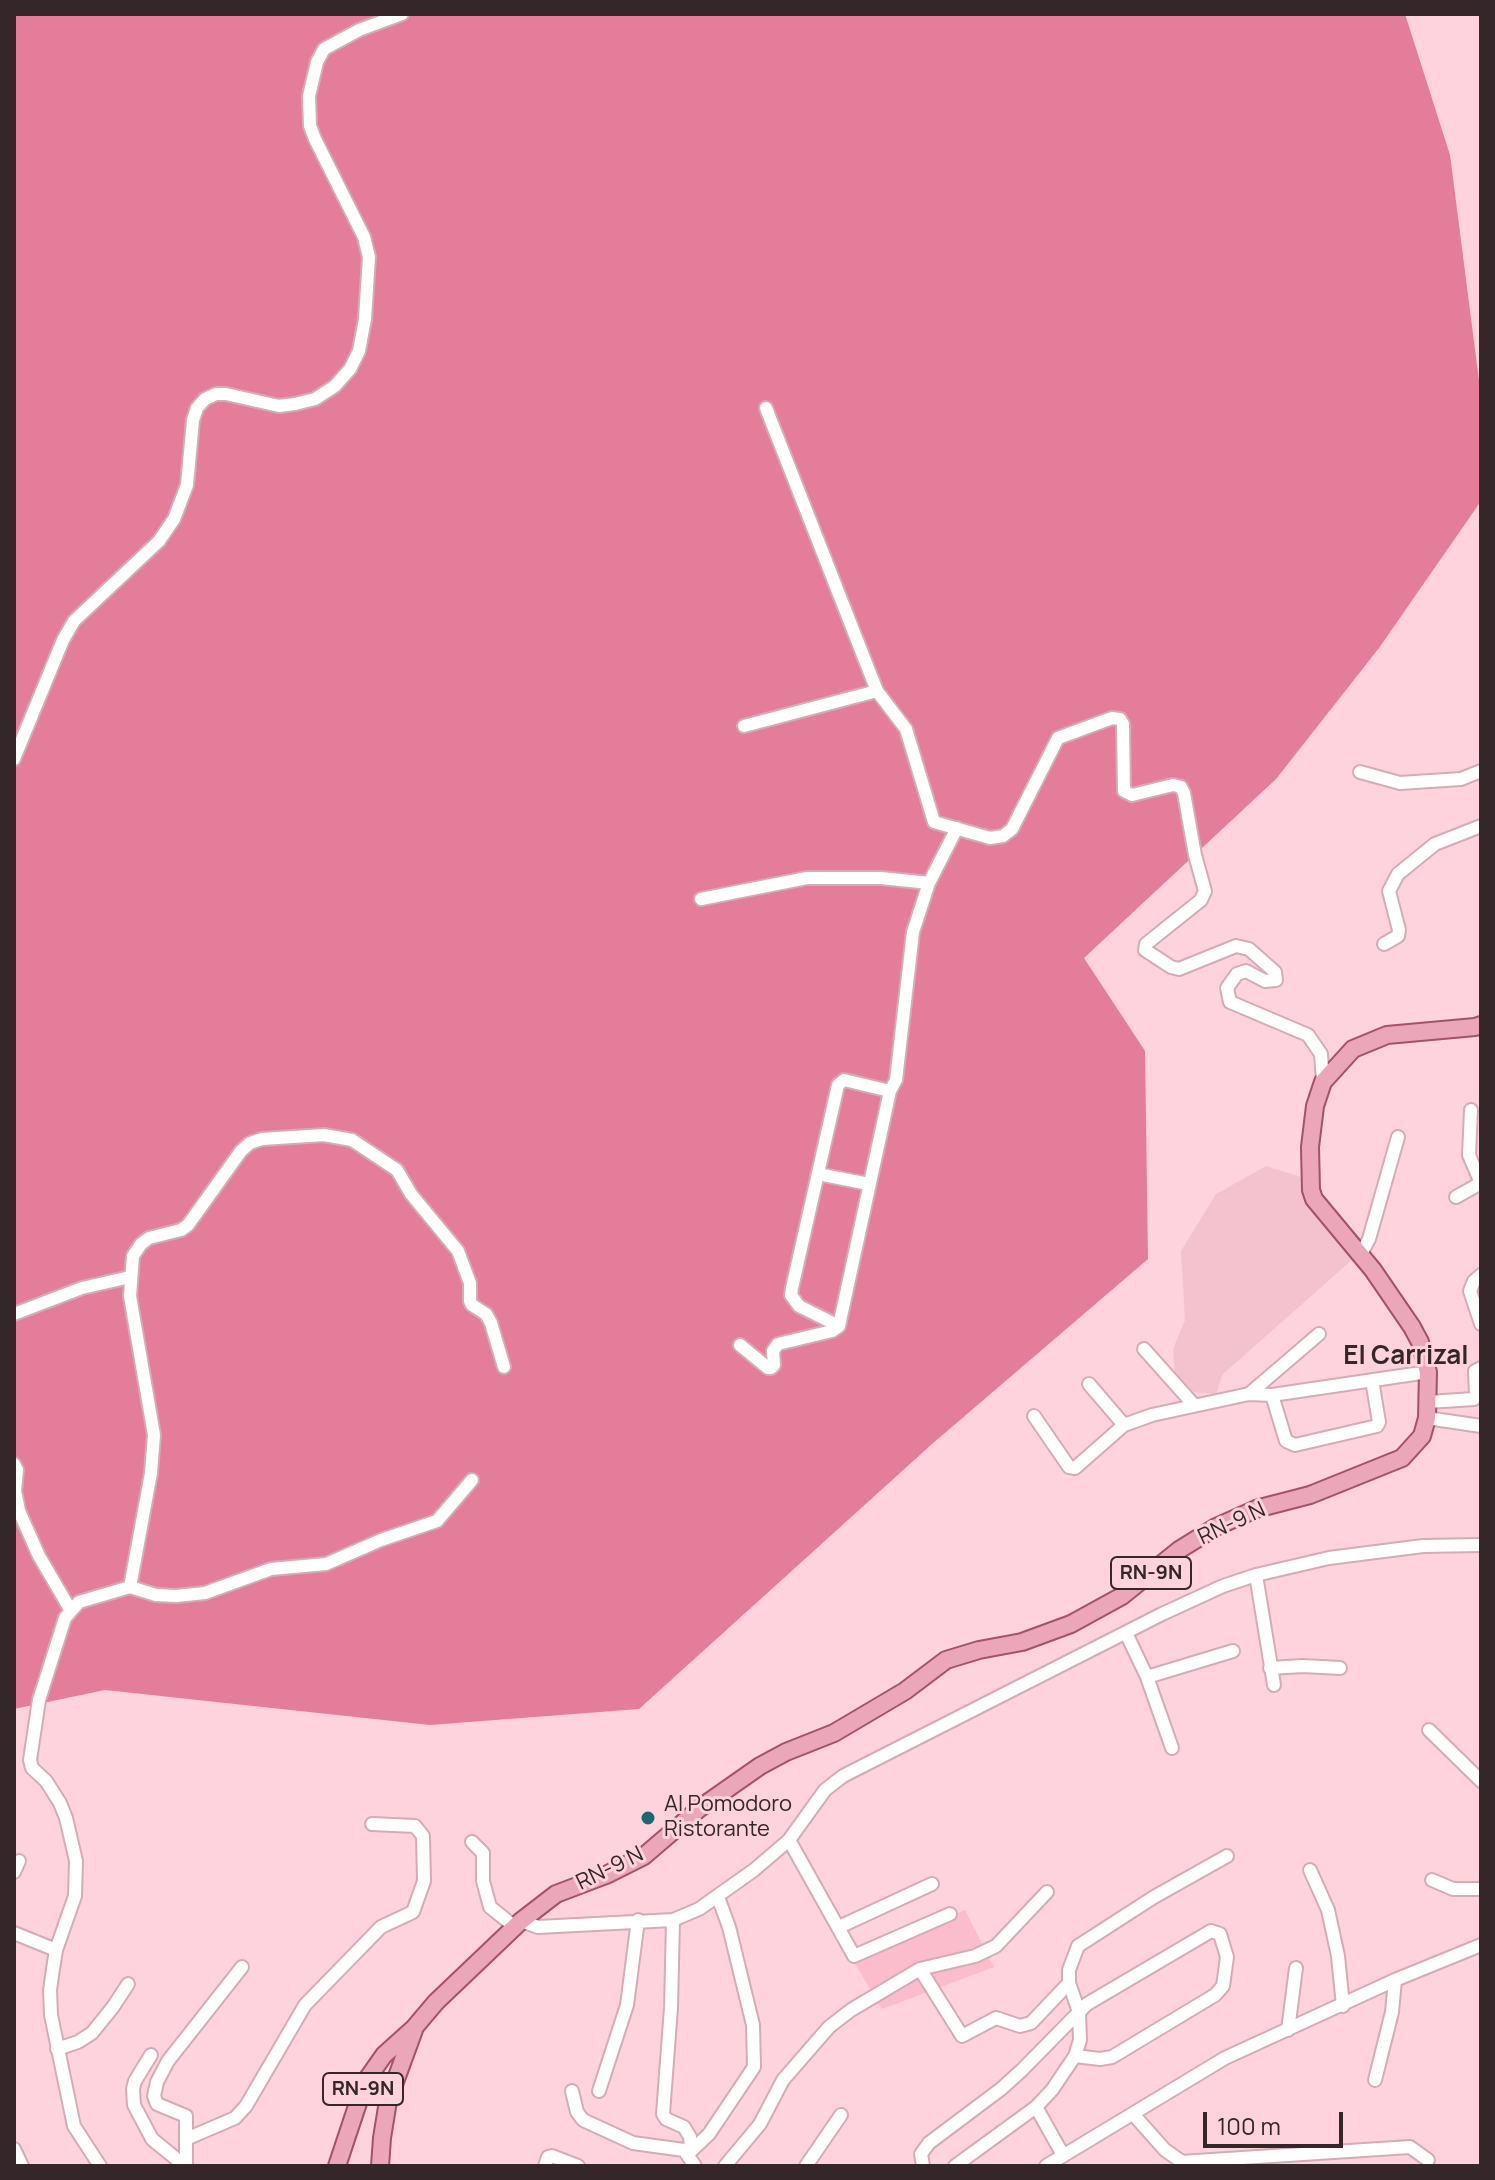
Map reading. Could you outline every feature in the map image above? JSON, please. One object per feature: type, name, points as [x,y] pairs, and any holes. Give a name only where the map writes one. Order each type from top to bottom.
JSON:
[{"type":"main road","name":"RN-9 N","points":[[414,2028],[436,2002],[518,1924],[556,1894],[644,1856],[700,1808],[760,1766],[834,1733],[905,1691],[946,1660],[1022,1642],[1071,1624],[1122,1596],[1179,1550],[1216,1527],[1256,1509],[1310,1495],[1402,1458],[1422,1436],[1428,1410],[1428,1372],[1420,1342],[1412,1327],[1314,1199],[1310,1147],[1315,1106],[1323,1082],[1353,1049],[1387,1035],[1481,1025]]},
{"type":"main road","name":"RN-9N","points":[[337,2166],[365,2082],[384,2055],[414,2028]]},
{"type":"main road","name":"RN-9N","points":[[380,2166],[388,2101],[414,2028]]},
{"type":"street","points":[[14,759],[63,640],[74,621],[159,541],[174,519],[187,485],[193,420],[197,408],[205,399],[216,394],[279,406],[315,399],[335,386],[350,369],[359,351],[365,319],[369,257],[364,237],[310,126],[309,96],[317,62],[324,49],[359,30],[402,14]]},
{"type":"street","points":[[766,408],[877,691],[906,729],[934,822],[990,838],[1003,836],[1012,829],[1058,738],[1112,718],[1120,719],[1123,724],[1124,791],[1132,795],[1173,785],[1181,787],[1205,891],[1201,900],[1146,944],[1145,950],[1179,969],[1236,946],[1249,949],[1275,972],[1276,980],[1265,981],[1246,971],[1237,974],[1227,988],[1230,1002],[1308,1035],[1321,1054],[1323,1082]]},
{"type":"street","points":[[744,726],[877,691]]},
{"type":"street","points":[[1360,772],[1400,783],[1461,779],[1481,771]]},
{"type":"street","points":[[1384,944],[1398,936],[1389,891],[1398,874],[1435,844],[1481,826]]},
{"type":"street","points":[[740,1345],[771,1368],[774,1365],[773,1351],[778,1344],[832,1331],[839,1326],[890,1091],[896,1080],[913,932],[929,883],[957,828]]},
{"type":"street","points":[[701,899],[807,878],[881,878],[929,883]]},
{"type":"street","points":[[839,1326],[799,1306],[791,1295],[840,1081],[890,1091]]},
{"type":"street","points":[[1456,1197],[1481,1183],[1469,1155],[1471,1110]]},
{"type":"street","points":[[130,1587],[154,1448],[153,1422],[130,1296],[133,1256],[149,1238],[181,1230],[188,1225],[250,1143],[262,1139],[324,1135],[352,1140],[397,1170],[411,1194],[458,1251],[470,1283],[470,1301],[486,1314],[491,1323],[504,1367]]},
{"type":"street","points":[[1360,1256],[1369,1239],[1398,1137]]},
{"type":"street","points":[[818,1174],[869,1184]]},
{"type":"street","points":[[1481,1275],[1470,1291],[1481,1324]]},
{"type":"street","points":[[14,1314],[82,1288],[130,1277]]},
{"type":"street","points":[[1249,1394],[1319,1334]]},
{"type":"street","points":[[1144,1349],[1194,1405]]},
{"type":"street","points":[[1428,1410],[1474,1399],[1475,1371],[1481,1368]]},
{"type":"street","points":[[1034,1416],[1069,1467],[1075,1468],[1124,1425],[1194,1405],[1249,1394],[1272,1395],[1428,1372]]},
{"type":"street","points":[[1272,1395],[1286,1441],[1295,1445],[1377,1426],[1379,1422],[1372,1380]]},
{"type":"street","points":[[1089,1384],[1124,1425]]},
{"type":"street","points":[[1428,1410],[1481,1426]]},
{"type":"street","points":[[14,1464],[17,1475],[15,1491],[24,1524],[70,1609]]},
{"type":"street","points":[[100,2166],[74,2126],[57,2049],[50,1990],[56,1950],[75,1896],[76,1861],[60,1803],[49,1785],[32,1768],[30,1760],[39,1700],[63,1622],[70,1609],[84,1600],[130,1587],[156,1595],[205,1593],[271,1569],[326,1564],[381,1540],[437,1521],[472,1480]]},
{"type":"street","points":[[472,1842],[484,1855],[483,1881],[490,1907],[518,1924],[538,1927],[673,1920],[718,1897],[789,1840],[825,1790],[843,1776],[1223,1586],[1329,1558],[1423,1546],[1481,1545]]},
{"type":"street","points":[[1256,1575],[1274,1685]]},
{"type":"street","points":[[1126,1633],[1147,1677],[1172,1748]]},
{"type":"street","points":[[1147,1677],[1233,1651]]},
{"type":"street","points":[[1270,1668],[1340,1668]]},
{"type":"street","points":[[1429,1730],[1481,1781]]},
{"type":"street","points":[[186,2139],[235,2118],[246,2106],[305,2005],[381,1927],[413,1912],[424,1881],[423,1836],[415,1826],[372,1824]]},
{"type":"street","points":[[789,1840],[856,1956],[950,1914]]},
{"type":"street","points":[[955,2166],[1036,2107],[1075,2056],[1080,2040],[1079,2012],[1069,1983],[1069,1970],[1078,1946],[1154,1897],[1227,1856]]},
{"type":"street","points":[[1310,1870],[1328,1910],[1338,1956],[1343,2006]]},
{"type":"street","points":[[1432,1880],[1453,1889],[1481,1889]]},
{"type":"street","points":[[839,1927],[932,1884]]},
{"type":"street","points":[[725,2166],[760,2124],[783,2080],[808,2054],[825,2030],[851,2010],[920,1969],[975,1956],[996,1946],[1047,1892]]},
{"type":"street","points":[[690,2151],[709,2134],[754,2067],[753,2025],[729,1927],[718,1897]]},
{"type":"street","points":[[599,2091],[627,2005],[638,1920]]},
{"type":"street","points":[[673,1920],[671,2008],[663,2114],[666,2119],[684,2127],[690,2137],[695,2166]]},
{"type":"street","points":[[923,2166],[921,2154],[929,2143],[1001,2089],[1087,2004],[1211,1931],[1220,1934],[1227,1957],[1223,1986],[1215,1995],[1112,2057],[1075,2056]]},
{"type":"street","points":[[14,1933],[56,1950]]},
{"type":"street","points":[[1046,2166],[1225,2058],[1395,1980],[1481,1945]]},
{"type":"street","points":[[186,2166],[186,2116],[157,2104],[154,2096],[157,2082],[168,2061],[242,1967]]},
{"type":"street","points":[[1288,2030],[1296,1968]]},
{"type":"street","points":[[920,1969],[962,2036],[996,2018],[1020,2026],[1031,2023],[1069,1983]]},
{"type":"street","points":[[1375,2080],[1392,2012],[1395,1980]]},
{"type":"street","points":[[57,2049],[92,2033],[128,1984]]},
{"type":"street","points":[[151,2055],[135,2081],[134,2105],[152,2139],[186,2166]]},
{"type":"street","points":[[572,2091],[577,2112],[593,2127],[633,2143],[690,2151]]},
{"type":"street","points":[[1036,2107],[1063,2155]]},
{"type":"street","points":[[1133,2114],[1165,2150],[1184,2164],[1410,2147],[1428,2160]]},
{"type":"street","points":[[806,2166],[841,2115]]},
{"type":"street","points":[[14,2149],[22,2166]]},
{"type":"street","points":[[545,2166],[548,2157],[552,2156],[578,2166]]},
{"type":"shaded area","points":[[14,14],[1405,14],[1450,155],[1481,396],[1481,501],[1379,648],[1276,779],[1084,958],[1145,1051],[1148,1259],[932,1444],[639,1709],[430,1725],[105,1690],[14,1709]]},
{"type":"shaded area","points":[[1266,1166],[1301,1177],[1309,1197],[1353,1259],[1223,1374],[1216,1394],[1193,1392],[1175,1375],[1173,1349],[1185,1320],[1181,1251],[1216,1194]]},
{"type":"shaded area","points":[[965,1910],[994,1967],[882,2009],[853,1960]]},
{"type":"place","name":"Al Pomodoro Ristorante","points":[[648,1818]]},
{"type":"district","name":"El Carrizal","points":[[1406,1357]]}]
